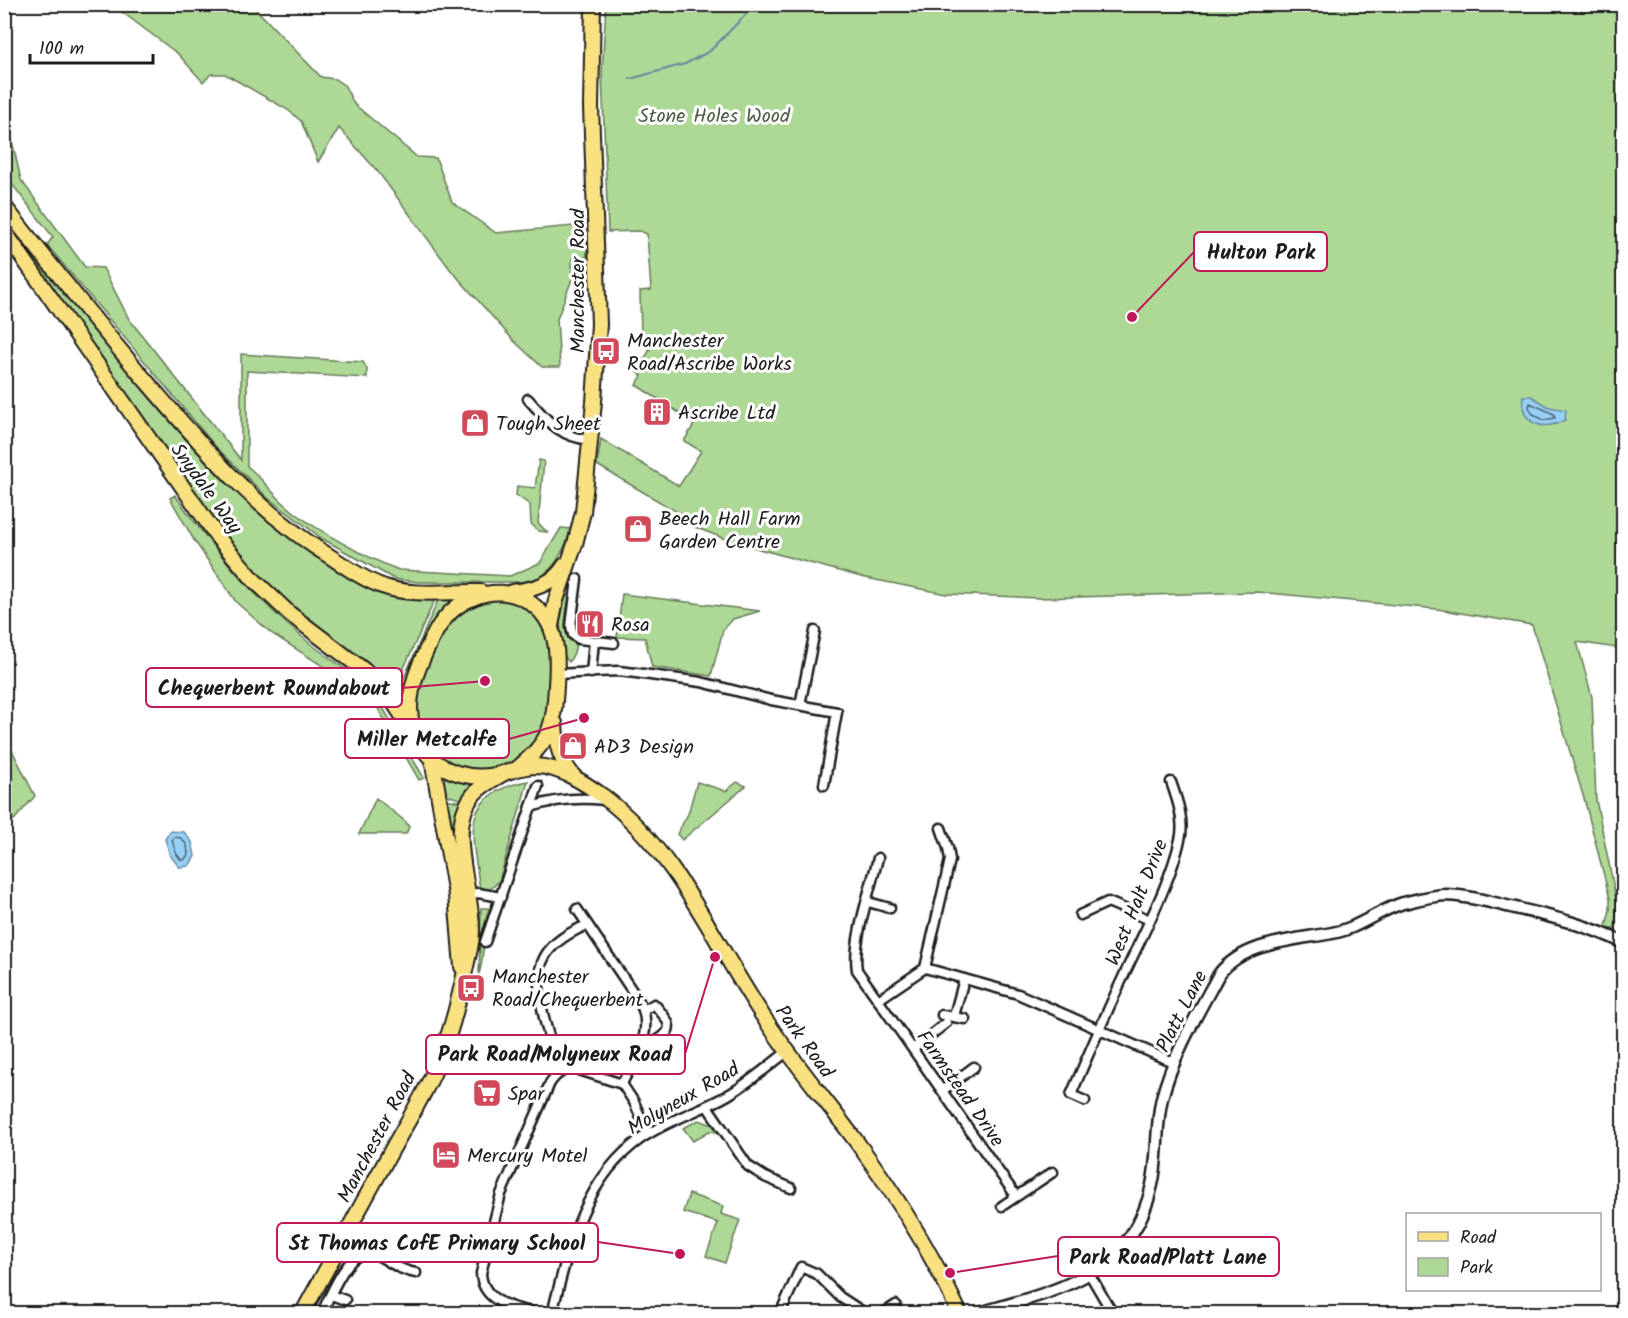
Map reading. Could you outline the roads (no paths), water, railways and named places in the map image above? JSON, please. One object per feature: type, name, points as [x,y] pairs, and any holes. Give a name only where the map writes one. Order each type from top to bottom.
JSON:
[{"type":"main road","name":"Manchester Road","points":[[551,626],[556,600],[583,512],[599,324],[591,107],[592,4]]},
{"type":"main road","name":"Snydale Way","points":[[4,206],[123,354],[207,452],[260,505],[287,528],[315,548],[381,586],[404,591],[491,592]]},
{"type":"main road","name":"Snydale Way","points":[[4,231],[219,539],[255,580],[290,614],[373,677],[390,697],[414,733]]},
{"type":"main road","name":"Manchester Road","points":[[507,592],[531,590],[548,583],[562,570],[571,555]]},
{"type":"main road","points":[[491,592],[507,592],[522,597],[533,604],[551,626],[556,648],[554,705],[547,736],[533,755],[518,768],[504,773],[486,777],[471,777],[445,768],[432,759],[423,748],[414,733],[410,703],[411,688],[416,671],[442,620],[453,609],[491,592]]},
{"type":"main road","name":"Park Road","points":[[554,705],[556,745],[562,761],[575,778]]},
{"type":"main road","name":"Manchester Road","points":[[432,759],[462,894]]},
{"type":"main road","name":"Park Road","points":[[518,768],[547,768],[575,778],[608,800],[638,826],[664,856],[712,930],[767,1023],[890,1190],[928,1251],[960,1314]]},
{"type":"main road","name":"Manchester Road","points":[[302,1314],[422,1096],[438,1061],[455,1014],[463,972],[461,842],[463,816],[474,794],[504,773]]},
{"type":"street","points":[[528,399],[551,425],[566,434],[590,440]]},
{"type":"street","points":[[577,579],[572,631],[576,638],[614,643]]},
{"type":"street","points":[[800,705],[815,631]]},
{"type":"street","points":[[591,673],[594,641]]},
{"type":"street","points":[[556,674],[627,672],[701,682],[771,700],[837,712],[824,785]]},
{"type":"street","name":"West Halt Drive","points":[[1085,1101],[1071,1095],[1150,920],[1181,839],[1177,800],[1171,782]]},
{"type":"street","points":[[485,942],[538,786]]},
{"type":"street","points":[[531,807],[560,799],[608,800]]},
{"type":"street","points":[[878,1000],[925,968],[950,860],[941,828]]},
{"type":"street","name":"Farmstead Drive","points":[[878,858],[856,964],[857,970],[1016,1196]]},
{"type":"street","points":[[462,894],[501,897]]},
{"type":"street","name":"Platt Lane","points":[[976,1314],[1038,1296],[1074,1282],[1110,1260],[1120,1249],[1145,1209],[1155,1168],[1160,1108],[1175,1063],[1220,974],[1235,959],[1253,950],[1276,944],[1339,932],[1387,909],[1444,895],[1480,900],[1555,918],[1597,931],[1623,943]]},
{"type":"street","points":[[868,902],[890,908]]},
{"type":"street","points":[[1080,915],[1108,902],[1150,920]]},
{"type":"street","points":[[577,909],[644,1010],[647,1022],[642,1044],[622,1084]]},
{"type":"street","points":[[561,1071],[554,1056],[539,997],[540,968],[546,952],[553,945],[568,932],[587,925]]},
{"type":"street","points":[[925,968],[1027,998],[1175,1063]]},
{"type":"street","points":[[954,1016],[964,979]]},
{"type":"street","points":[[642,1044],[655,1042],[666,1034],[669,1028],[669,1024],[654,1004],[644,1010]]},
{"type":"street","points":[[913,1049],[944,1019],[954,1016],[965,1019]]},
{"type":"street","name":"Molyneux Road","points":[[552,1314],[569,1247],[584,1209],[604,1175],[615,1162],[648,1134],[707,1106],[738,1088],[787,1052]]},
{"type":"street","points":[[540,1314],[516,1308],[492,1297],[481,1282],[481,1273],[501,1194],[550,1083],[561,1071],[576,1069],[622,1084],[634,1102],[648,1134]]},
{"type":"street","points":[[943,1090],[972,1072]]},
{"type":"street","points":[[707,1106],[748,1166],[765,1177],[791,1188]]},
{"type":"street","points":[[1002,1206],[1053,1172]]},
{"type":"street","points":[[321,1314],[350,1260],[361,1252],[372,1252],[404,1275],[416,1273]]},
{"type":"street","points":[[783,1307],[801,1267],[817,1274],[840,1297],[866,1314]]},
{"type":"street","points":[[1089,1273],[1113,1314]]},
{"type":"street","points":[[331,1295],[345,1300]]},
{"type":"street","points":[[882,1314],[896,1305]]},
{"type":"water","points":[[1523,396],[1531,396],[1549,407],[1566,410],[1565,420],[1548,425],[1534,423],[1525,413]]},
{"type":"water","points":[[170,831],[184,832],[192,842],[195,856],[189,866],[179,867],[170,855],[165,839]]},
{"type":"waterway","points":[[630,79],[685,64],[710,51],[756,4]]},
{"type":"place","name":"Hulton Park","points":[[1132,317]]},
{"type":"place","name":"Manchester Road/Ascribe Works","points":[[606,351]]},
{"type":"place","name":"Ascribe Ltd","points":[[657,412]]},
{"type":"place","name":"Tough Sheet","points":[[475,423]]},
{"type":"place","name":"Beech Hall Farm Garden Centre","points":[[638,529]]},
{"type":"place","name":"Rosa","points":[[590,624]]},
{"type":"place","name":"Chequerbent Roundabout","points":[[485,681]]},
{"type":"place","name":"Miller Metcalfe","points":[[584,718]]},
{"type":"place","name":"AD3 Design","points":[[573,746]]},
{"type":"place","name":"Park Road/Molyneux Road","points":[[715,957]]},
{"type":"place","name":"Manchester Road/Chequerbent","points":[[471,988]]},
{"type":"place","name":"Spar","points":[[487,1093]]},
{"type":"place","name":"Mercury Motel","points":[[446,1155]]},
{"type":"place","name":"St Thomas CofE Primary School","points":[[680,1254]]},
{"type":"place","name":"Park Road/Platt Lane","points":[[950,1273]]},
{"type":"park label","name":"Stone Holes Wood","points":[[714,115]]}]
